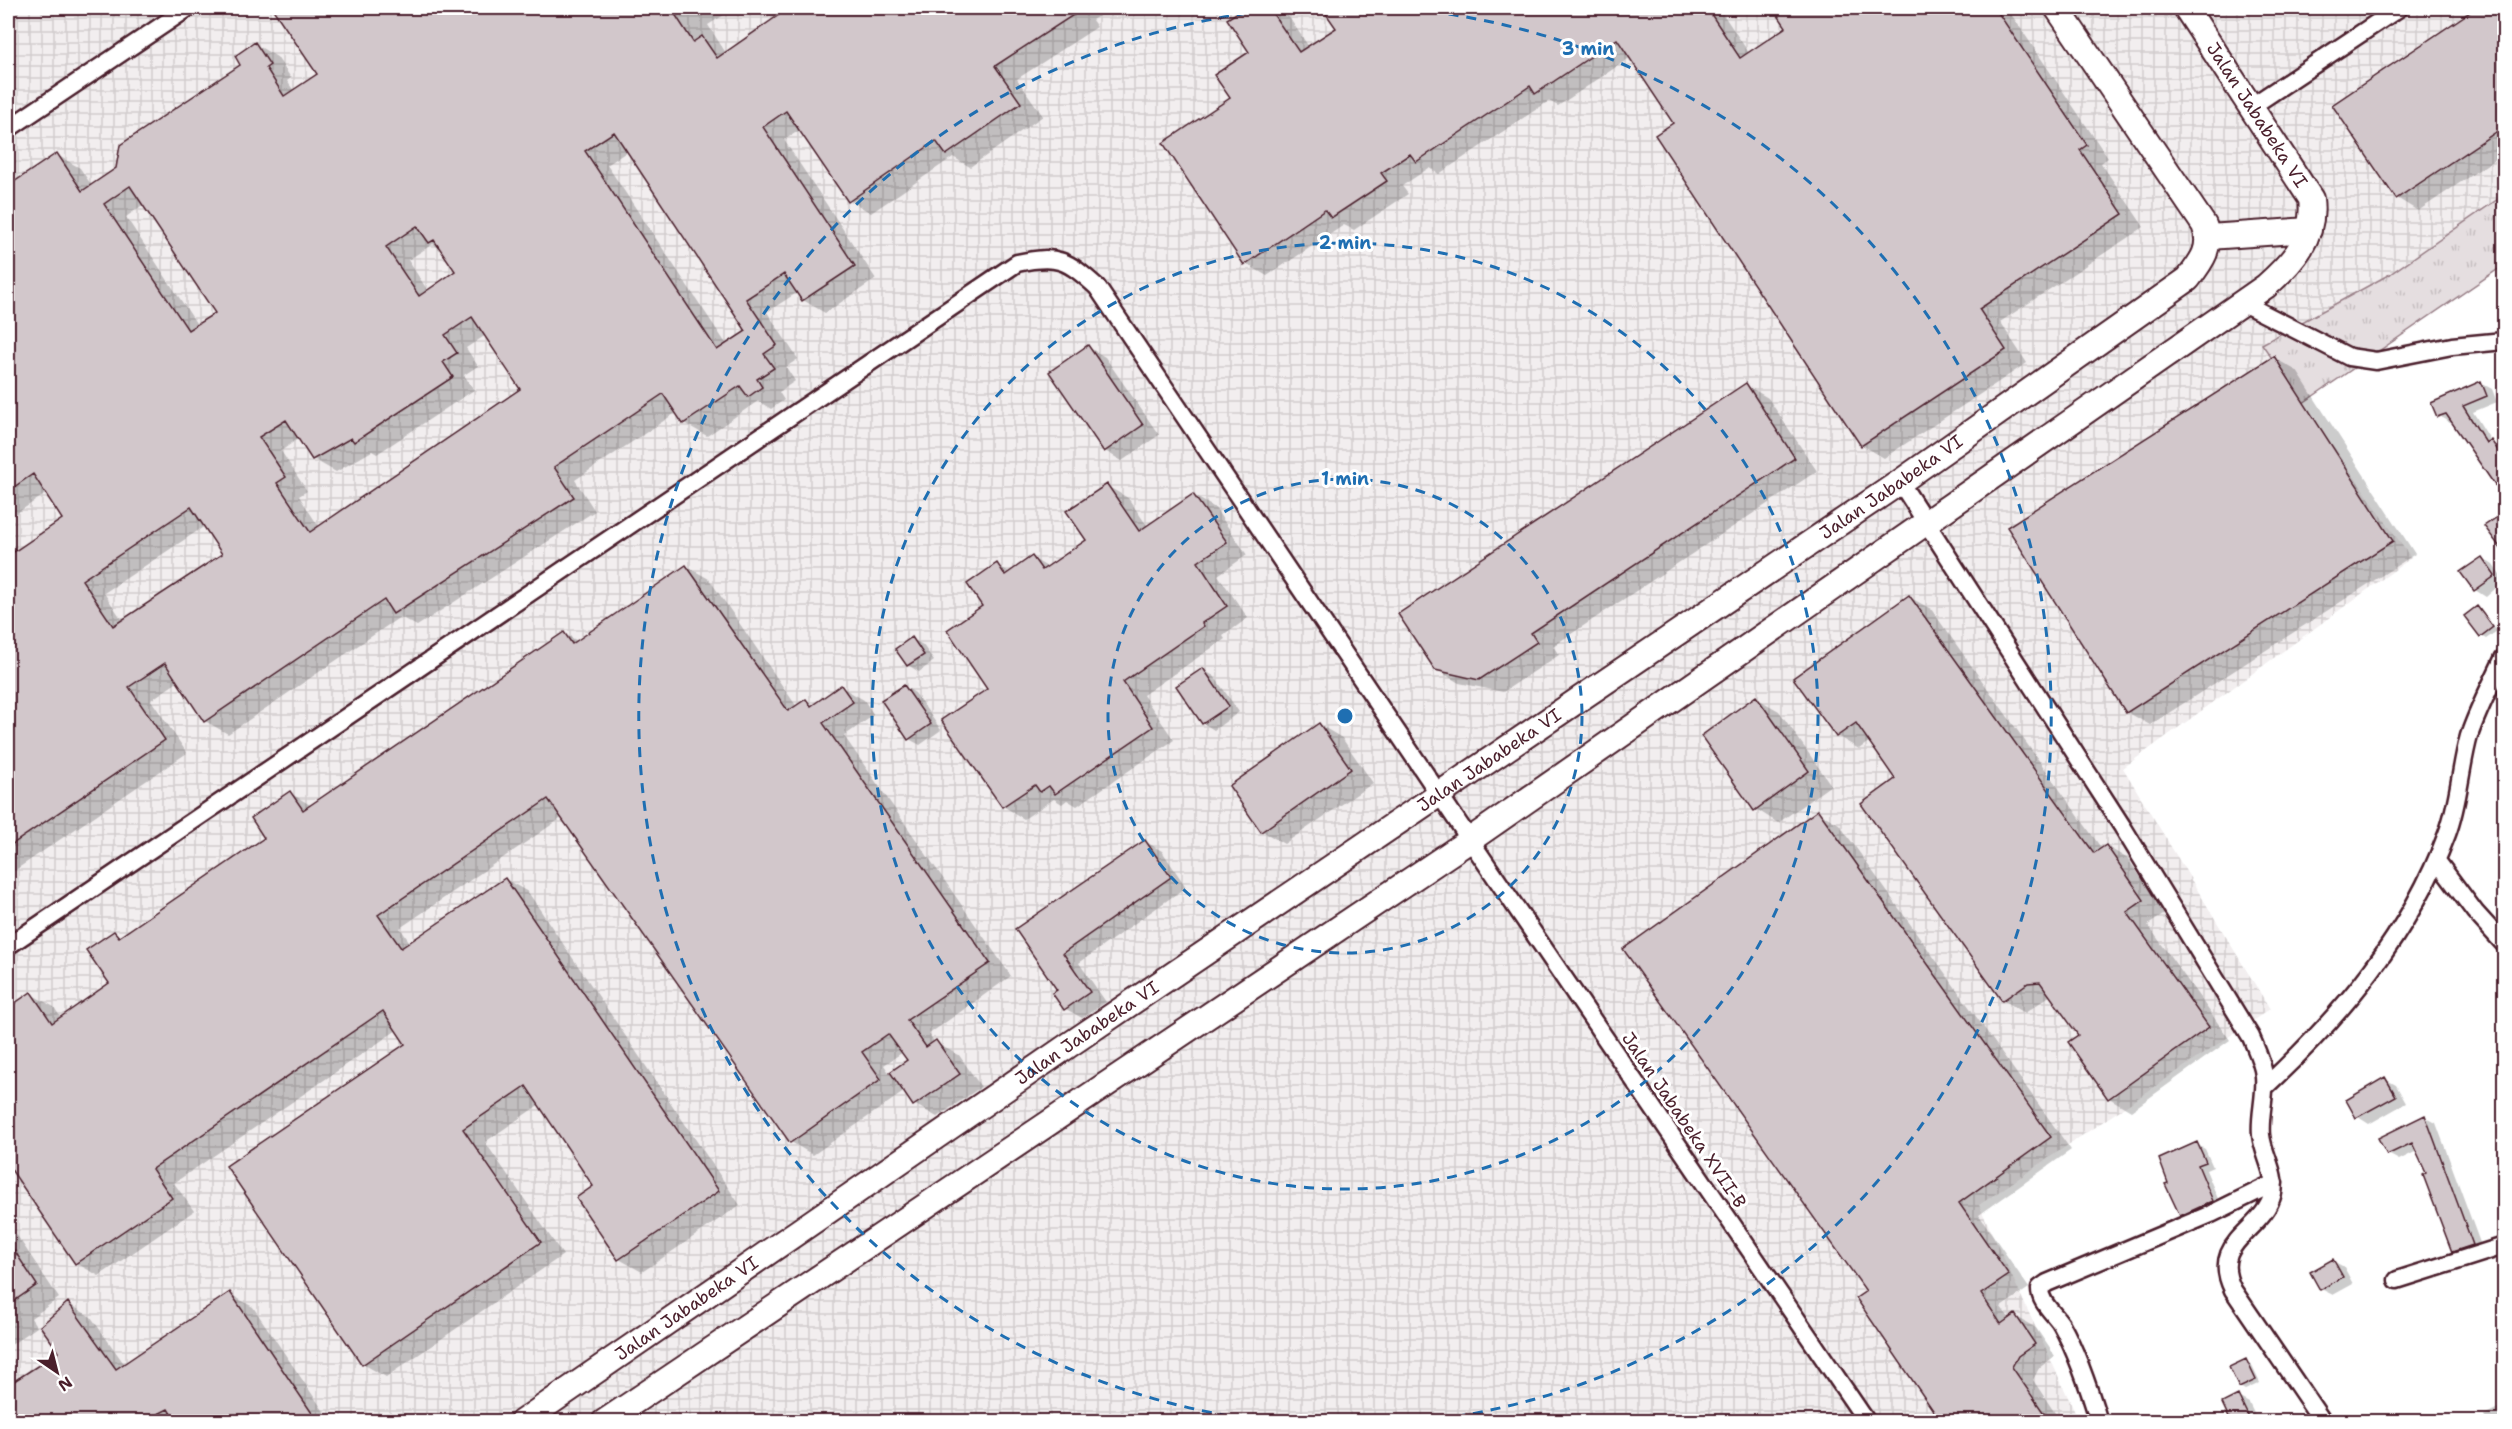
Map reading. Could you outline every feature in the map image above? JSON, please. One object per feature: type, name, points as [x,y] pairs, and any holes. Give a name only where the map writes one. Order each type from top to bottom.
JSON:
[{"type":"street","points":[[8,129],[188,8]]},
{"type":"street","points":[[2057,8],[2205,225],[2209,237],[2309,230]]},
{"type":"street","name":"Jalan Jababeka VI","points":[[604,1422],[1470,840],[1926,521],[2243,303],[2287,267],[2302,248],[2309,230],[2313,211],[2311,199],[2186,8]]},
{"type":"street","points":[[2252,106],[2399,8]]},
{"type":"street","name":"Jalan Jababeka VI","points":[[522,1422],[1439,794],[1900,482],[2188,279],[2204,259],[2209,237]]},
{"type":"street","name":"Jalan Jababeka XVII-B","points":[[8,946],[1017,263],[1042,257],[1059,259],[1074,266],[1097,287],[1867,1422]]},
{"type":"street","points":[[2243,303],[2349,357],[2376,361],[2452,346],[2505,341]]},
{"type":"street","points":[[1900,482],[2122,826],[2237,1013],[2259,1056],[2265,1087],[2261,1133],[2274,1183],[2273,1195],[2265,1209],[2230,1251],[2225,1270],[2233,1290],[2318,1420]]},
{"type":"street","points":[[2265,1087],[2316,1039],[2358,991],[2423,890],[2448,832],[2469,735],[2505,657]]},
{"type":"street","points":[[2437,861],[2475,912],[2505,944]]},
{"type":"street","points":[[2099,1422],[2075,1352],[2061,1324],[2041,1297],[2040,1288],[2047,1283],[2211,1214],[2274,1183]]},
{"type":"street","points":[[2397,1280],[2505,1246]]},
{"type":"shaded area","points":[[8,8],[2504,8],[2504,195],[2390,274],[2262,344],[2411,558],[2123,768],[2270,1009],[1979,1205],[2079,1421],[8,1421]]},
{"type":"green space","points":[[2504,195],[2504,265],[2303,403],[2262,344],[2390,274]]},
{"type":"building","points":[[272,8],[671,8],[693,42],[702,36],[717,58],[789,8],[1084,8],[995,66],[1021,103],[946,155],[936,141],[848,202],[786,111],[763,127],[855,266],[802,301],[784,274],[746,299],[777,345],[764,354],[774,368],[757,379],[762,387],[748,397],[740,386],[683,424],[663,394],[554,467],[574,497],[393,614],[384,600],[204,722],[165,663],[129,687],[165,740],[8,847],[8,556],[62,519],[33,474],[8,491],[8,186],[57,153],[82,191],[116,168],[120,145],[240,65],[235,56],[255,42],[270,65],[266,68],[284,96],[317,74]],"holes":[[[614,132],[746,331],[717,350],[585,151]],[[130,186],[215,313],[188,330],[104,204]],[[417,226],[429,243],[434,240],[455,271],[419,296],[386,247]],[[472,317],[520,389],[310,532],[277,483],[286,477],[259,437],[286,420],[312,460],[351,438],[354,442],[453,377],[443,362],[457,353],[445,335]],[[191,507],[222,554],[113,626],[82,580]]]},
{"type":"building","points":[[1244,8],[1269,8],[1299,52],[1336,28],[1322,8],[1707,8],[1740,58],[1786,27],[1773,8],[1995,8],[2087,145],[2080,150],[2123,214],[1979,309],[2006,350],[1861,446],[1655,135],[1673,123],[1617,39],[1535,94],[1530,86],[1416,162],[1410,154],[1381,173],[1387,181],[1331,218],[1325,210],[1244,265],[1163,143],[1230,98],[1214,75],[1249,52],[1227,19]]},
{"type":"building","points":[[2476,8],[2505,8],[2505,126],[2396,199],[2332,105]]},
{"type":"building","points":[[1088,345],[1143,425],[1104,452],[1049,372]]},
{"type":"building","points":[[2274,356],[2393,541],[2126,713],[2007,527]]},
{"type":"building","points":[[2481,381],[2487,396],[2463,406],[2486,443],[2491,440],[2505,461],[2505,500],[2446,414],[2437,417],[2431,403]]},
{"type":"building","points":[[1746,383],[1795,458],[1531,633],[1537,642],[1479,680],[1435,670],[1398,614]]},
{"type":"building","points":[[1107,484],[1139,531],[1193,494],[1227,542],[1198,562],[1227,606],[1202,623],[1204,626],[1123,682],[1153,727],[1055,794],[1049,786],[1040,792],[1035,785],[1002,807],[941,720],[987,689],[947,630],[982,606],[967,584],[997,563],[1005,575],[1032,556],[1042,570],[1086,540],[1066,511]]},
{"type":"building","points":[[2505,512],[2505,554],[2484,526]]},
{"type":"building","points":[[2482,557],[2495,576],[2474,591],[2460,572]]},
{"type":"building","points":[[686,565],[788,711],[806,699],[811,706],[841,685],[853,702],[823,723],[990,963],[907,1020],[926,1047],[936,1040],[960,1074],[913,1106],[890,1072],[907,1060],[888,1034],[862,1052],[881,1079],[790,1143],[548,799],[378,915],[401,948],[505,878],[719,1191],[618,1260],[576,1198],[593,1186],[526,1086],[463,1129],[541,1242],[362,1365],[226,1166],[405,1044],[383,1011],[152,1169],[172,1198],[75,1264],[8,1165],[8,1008],[31,992],[52,1023],[109,983],[86,950],[114,931],[119,937],[264,838],[251,818],[290,791],[303,810],[564,632],[572,644]]},
{"type":"building","points":[[1909,595],[2094,853],[2106,845],[2144,900],[2127,912],[2209,1027],[2108,1099],[2068,1042],[2078,1035],[2040,982],[2028,983],[2002,1001],[1861,804],[1895,779],[1856,723],[1836,737],[1793,678]]},
{"type":"building","points":[[2477,606],[2493,627],[2480,637],[2464,616]]},
{"type":"building","points":[[912,637],[924,655],[907,666],[895,649]]},
{"type":"building","points":[[1203,668],[1229,706],[1202,724],[1176,686]]},
{"type":"building","points":[[904,685],[931,724],[908,740],[881,700]]},
{"type":"building","points":[[1756,696],[1809,771],[1754,811],[1701,736]]},
{"type":"building","points":[[1319,723],[1351,769],[1261,832],[1229,786]]},
{"type":"building","points":[[1818,810],[2051,1137],[1959,1203],[2009,1275],[1981,1294],[2001,1324],[2015,1314],[2035,1344],[2018,1356],[2012,1367],[2050,1422],[1941,1422],[1856,1298],[1866,1291],[1623,949]]},
{"type":"building","points":[[1145,840],[1171,877],[1063,953],[1090,992],[1064,1010],[1052,993],[1057,990],[1015,929]]},
{"type":"building","points":[[2385,1077],[2396,1096],[2356,1118],[2346,1100]]},
{"type":"building","points":[[2425,1115],[2473,1245],[2452,1252],[2423,1175],[2426,1173],[2412,1143],[2387,1155],[2378,1138]]},
{"type":"building","points":[[2197,1142],[2206,1162],[2198,1165],[2213,1201],[2180,1216],[2165,1184],[2168,1183],[2159,1159]]},
{"type":"building","points":[[8,1241],[37,1285],[8,1305]]},
{"type":"building","points":[[2333,1259],[2343,1277],[2320,1290],[2310,1272]]},
{"type":"building","points":[[230,1292],[318,1422],[176,1422],[168,1409],[142,1422],[8,1422],[8,1385],[59,1352],[40,1326],[68,1302],[116,1369]]},
{"type":"building","points":[[2246,1359],[2256,1380],[2239,1388],[2229,1367]]},
{"type":"building","points":[[2238,1395],[2251,1422],[2231,1422],[2222,1403]]}]
